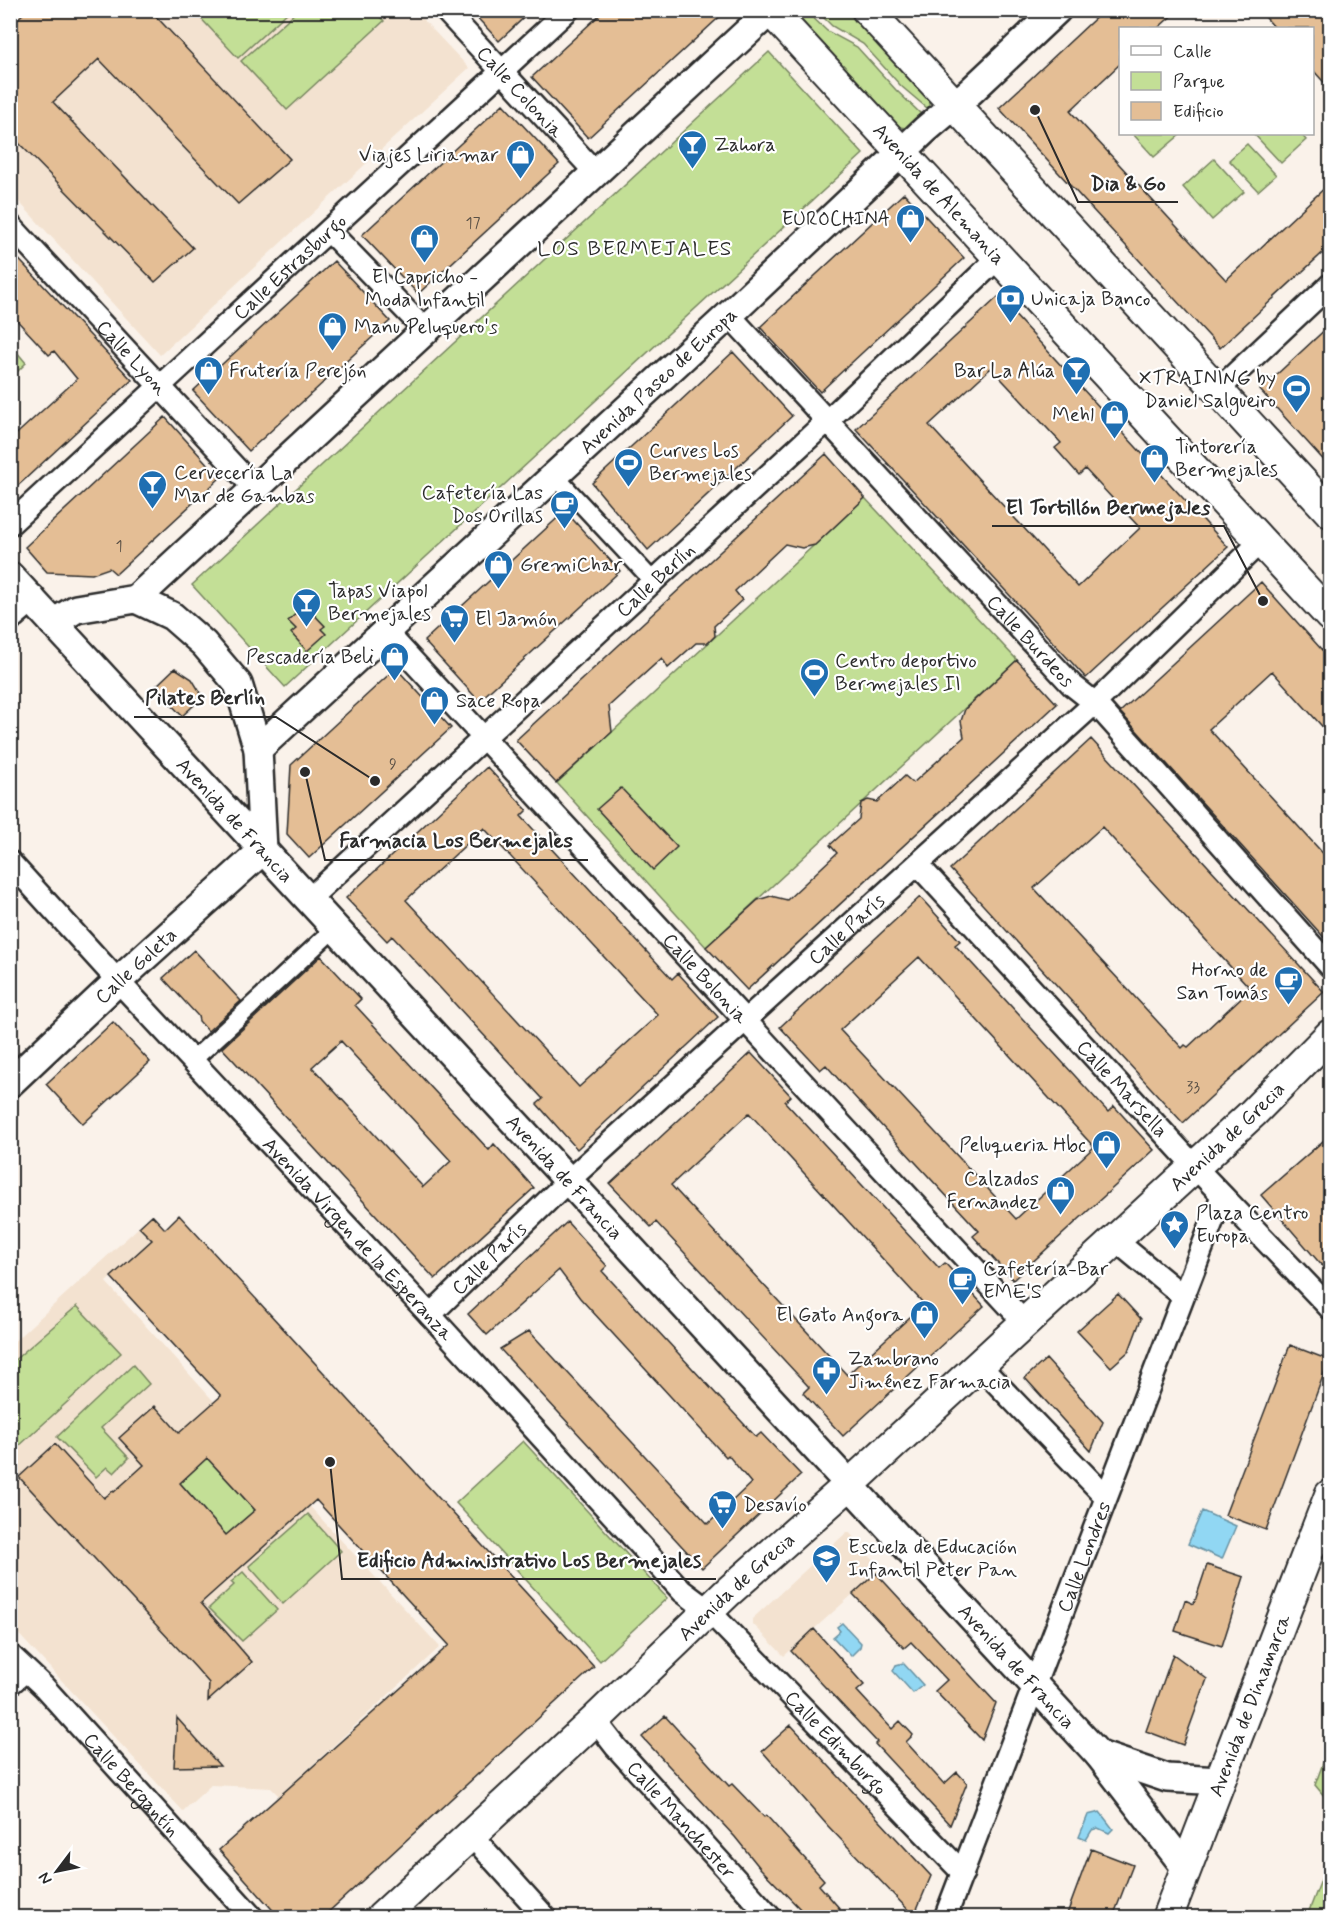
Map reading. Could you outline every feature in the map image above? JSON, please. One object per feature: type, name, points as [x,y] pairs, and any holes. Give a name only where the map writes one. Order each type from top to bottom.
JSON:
[{"type":"main road","points":[[867,10],[1330,512]]},
{"type":"main road","name":"Avenida de Alemania","points":[[771,11],[1330,616]]},
{"type":"main road","name":"Avenida de Grecia","points":[[381,1917],[595,1720],[710,1612],[728,1592],[849,1485],[1195,1167],[1253,1113],[1330,1035]]},
{"type":"main road","name":"Avenida de Dinamarca","points":[[1167,1917],[1330,1494]]},
{"type":"street","name":"Calle Colonia","points":[[445,10],[596,173]]},
{"type":"street","name":"Calle Estrasburgo","points":[[10,524],[568,10]]},
{"type":"street","name":"Avenida Paseo de Europa","points":[[258,749],[1057,10]]},
{"type":"street","points":[[53,623],[76,609],[136,599],[771,11]]},
{"type":"street","name":"Calle Lyon","points":[[10,225],[255,489]]},
{"type":"street","points":[[329,231],[426,331]]},
{"type":"street","name":"Calle Berlín","points":[[309,899],[826,422],[999,257]]},
{"type":"street","points":[[1218,390],[1330,285]]},
{"type":"street","name":"Calle Burdeos","points":[[729,315],[1072,685],[1095,703],[1330,966]]},
{"type":"street","points":[[555,476],[653,581]]},
{"type":"street","name":"Calle París","points":[[430,1315],[568,1181],[1095,703],[1262,541]]},
{"type":"street","name":"Avenida de Francia","points":[[10,576],[1099,1755],[1186,1868]]},
{"type":"street","points":[[10,616],[31,598]]},
{"type":"street","points":[[136,599],[172,616],[204,644],[238,684],[258,749],[263,850]]},
{"type":"street","name":"Calle Bolonia","points":[[386,632],[1025,1323]]},
{"type":"street","name":"Calle Goleta","points":[[12,1080],[263,850]]},
{"type":"street","name":"Avenida Virgen de la Esperanza","points":[[10,862],[682,1591],[710,1612]]},
{"type":"street","name":"Calle Marsella","points":[[918,865],[1195,1167],[1330,1308]]},
{"type":"street","points":[[192,1061],[335,928]]},
{"type":"street","name":"Calle Londres","points":[[945,1917],[1222,1196]]},
{"type":"street","points":[[1115,1240],[1183,1296]]},
{"type":"street","points":[[980,1365],[1106,1497]]},
{"type":"street","name":"Calle Edimburgo","points":[[710,1612],[963,1873]]},
{"type":"street","name":"Calle Bergantín","points":[[10,1654],[18,1677],[44,1687],[253,1917]]},
{"type":"street","name":"Calle Manchester","points":[[595,1720],[616,1747],[771,1917]]},
{"type":"street","points":[[1099,1755],[1167,1778]]},
{"type":"street","points":[[1140,1808],[1140,1794],[1148,1781],[1167,1778],[1220,1781]]},
{"type":"street","points":[[470,1834],[546,1917]]},
{"type":"shaded area","points":[[11,11],[415,11],[469,68],[160,355],[11,193]]},
{"type":"shaded area","points":[[139,1227],[152,1240],[106,1282],[440,1647],[279,1796],[271,1788],[211,1785],[183,1811],[11,1626],[10,1345]]},
{"type":"shaded area","name":"Escuela de Educación Infantil Peter Pan","points":[[847,1532],[881,1569],[784,1656],[752,1623],[752,1619]]},
{"type":"green space","points":[[194,11],[289,11],[238,58]]},
{"type":"green space","points":[[297,11],[374,11],[384,21],[287,110],[241,61]]},
{"type":"green space","points":[[793,11],[806,11],[827,31],[857,47],[921,114],[906,128],[900,127]]},
{"type":"green space","points":[[817,11],[847,11],[929,98],[929,106],[927,108],[901,86],[863,44],[832,26]]},
{"type":"green space","points":[[769,52],[863,154],[285,687],[192,585]]},
{"type":"green space","points":[[1134,135],[1180,135],[1154,157]]},
{"type":"green space","points":[[1255,135],[1302,135],[1306,140],[1281,163]]},
{"type":"green space","points":[[1247,144],[1276,175],[1258,191],[1229,160]]},
{"type":"green space","points":[[1214,159],[1244,192],[1212,220],[1183,187]]},
{"type":"green space","points":[[11,345],[26,363],[10,378]]},
{"type":"green space","name":"Centro deportivo Bermejales II","points":[[865,498],[1017,660],[706,947],[557,783]]},
{"type":"green space","points":[[77,1306],[121,1353],[19,1446],[11,1438],[11,1363]]},
{"type":"green space","points":[[133,1365],[149,1384],[101,1428],[129,1458],[114,1473],[107,1467],[96,1477],[57,1437]]},
{"type":"green space","points":[[523,1441],[667,1598],[600,1661],[456,1503]]},
{"type":"green space","points":[[207,1458],[255,1510],[226,1535],[180,1483]]},
{"type":"green space","points":[[308,1514],[341,1551],[283,1604],[249,1566]]},
{"type":"green space","points":[[243,1572],[277,1610],[242,1641],[209,1608],[234,1585],[231,1582]]},
{"type":"green space","points":[[1330,1744],[1330,1803],[1315,1785]]},
{"type":"green space","points":[[1330,1857],[1330,1917],[1264,1917],[1309,1911]]},
{"type":"water","points":[[1202,1511],[1236,1526],[1222,1559],[1188,1544]]},
{"type":"water","points":[[842,1623],[861,1643],[851,1656],[833,1637],[840,1631],[837,1627]]},
{"type":"water","points":[[903,1663],[923,1685],[913,1693],[893,1671],[896,1665]]},
{"type":"water","points":[[1100,1812],[1113,1829],[1109,1833],[1098,1828],[1092,1830],[1086,1840],[1079,1837],[1088,1815]]},
{"type":"building","points":[[27,10],[150,10],[290,159],[238,204],[99,59],[53,102],[193,248],[155,282],[10,134],[10,26]]},
{"type":"building","points":[[470,10],[532,10],[499,41]]},
{"type":"building","points":[[605,10],[727,10],[588,138],[532,77]]},
{"type":"building","points":[[1104,10],[1178,10],[1159,27],[1119,27],[1119,65],[1070,111],[1226,280],[1330,183],[1330,246],[1220,348],[999,108]]},
{"type":"building","points":[[1259,10],[1320,10],[1330,22],[1330,89],[1314,71],[1314,27],[1274,27]]},
{"type":"building","points":[[503,104],[559,164],[418,294],[362,235]]},
{"type":"building","points":[[904,193],[964,258],[820,392],[760,327]]},
{"type":"building","points":[[10,250],[132,380],[10,493],[10,440],[77,379],[54,351],[49,355],[10,313]]},
{"type":"building","points":[[334,261],[390,321],[249,451],[193,391]]},
{"type":"building","points":[[998,297],[1228,547],[1086,678],[856,429]],"holes":[[[991,368],[1061,443],[1055,448],[1079,475],[1085,469],[1140,528],[1078,587],[929,425]]]},
{"type":"building","points":[[1330,325],[1330,467],[1260,390]]},
{"type":"building","points":[[733,352],[792,416],[648,550],[592,483]]},
{"type":"building","points":[[165,417],[220,478],[116,574],[109,568],[92,574],[47,572],[25,547]]},
{"type":"building","points":[[826,454],[865,498],[815,545],[802,548],[785,544],[735,591],[742,600],[714,626],[715,636],[708,643],[696,643],[668,668],[662,658],[609,706],[612,732],[556,783],[516,740]]},
{"type":"building","points":[[565,511],[620,571],[479,701],[424,641]]},
{"type":"building","points":[[1261,582],[1330,659],[1330,735],[1272,671],[1209,729],[1330,861],[1330,944],[1120,712]]},
{"type":"building","points":[[305,605],[325,626],[321,629],[326,634],[307,651],[291,633],[296,629],[288,621]]},
{"type":"building","points":[[1017,660],[1057,704],[747,990],[706,947],[758,900],[771,896],[787,900],[837,853],[830,845],[859,819],[861,803],[868,800],[877,802],[905,776],[913,783],[964,737],[961,721],[965,709]]},
{"type":"building","points":[[175,668],[192,679],[203,697],[182,716],[155,687]]},
{"type":"building","points":[[396,668],[451,728],[309,858],[287,834],[291,765]]},
{"type":"building","points":[[1091,739],[1324,992],[1183,1123],[950,869]],"holes":[[[1102,827],[1249,987],[1245,990],[1247,992],[1188,1047],[1185,1045],[1182,1048],[1034,888]]]},
{"type":"building","points":[[487,767],[527,810],[521,816],[672,979],[678,973],[718,1017],[577,1149],[537,1104],[543,1099],[392,936],[387,941],[346,898]],"holes":[[[484,828],[658,1015],[579,1087],[406,900]]]},
{"type":"building","points":[[621,788],[677,847],[653,870],[597,809]]},
{"type":"building","points":[[920,897],[960,941],[955,945],[1108,1112],[1114,1106],[1154,1150],[1013,1280],[973,1236],[979,1231],[826,1065],[820,1070],[780,1027]],"holes":[[[919,957],[1094,1147],[1016,1219],[840,1030]]]},
{"type":"building","points":[[194,950],[241,1001],[208,1031],[199,1021],[198,1016],[163,978]]},
{"type":"building","points":[[321,956],[361,999],[355,1005],[489,1150],[494,1144],[534,1188],[435,1279],[222,1048]],"holes":[[[341,1041],[451,1161],[423,1187],[312,1067]]]},
{"type":"building","points":[[113,1022],[150,1062],[83,1124],[46,1084]]},
{"type":"building","points":[[751,1053],[791,1096],[785,1102],[939,1268],[945,1263],[984,1306],[843,1436],[803,1393],[809,1387],[656,1222],[651,1227],[610,1184]],"holes":[[[749,1113],[924,1304],[847,1375],[671,1185]]]},
{"type":"building","points":[[1330,1135],[1330,1275],[1261,1195]]},
{"type":"building","points":[[152,1215],[165,1229],[179,1215],[594,1667],[323,1917],[279,1917],[219,1850],[449,1645],[316,1500],[201,1603],[252,1662],[208,1701],[209,1683],[19,1477],[55,1444],[104,1498],[144,1465],[119,1438],[155,1406],[179,1433],[221,1396],[111,1277],[152,1240],[139,1227]],"holes":[[[207,1458],[255,1510],[226,1535],[180,1483]]]},
{"type":"building","points":[[567,1222],[607,1266],[602,1271],[756,1437],[761,1433],[801,1475],[702,1568],[500,1349],[529,1331],[708,1524],[751,1483],[728,1455],[726,1457],[580,1298],[559,1270],[487,1335],[468,1314]]},
{"type":"building","points":[[1118,1294],[1141,1319],[1129,1351],[1111,1367],[1077,1331]]},
{"type":"building","points":[[1290,1345],[1329,1360],[1266,1530],[1225,1515]]},
{"type":"building","points":[[1046,1359],[1103,1422],[1091,1451],[1025,1378]]},
{"type":"building","points":[[1207,1565],[1244,1577],[1222,1646],[1175,1631],[1185,1600],[1194,1604]]},
{"type":"building","points":[[876,1573],[996,1703],[982,1740],[935,1691],[947,1680],[911,1642],[904,1648],[853,1594]]},
{"type":"building","points":[[814,1629],[864,1685],[857,1691],[892,1729],[900,1721],[913,1735],[906,1742],[944,1784],[957,1772],[967,1783],[950,1825],[875,1744],[877,1742],[791,1651]]},
{"type":"building","points":[[1173,1654],[1207,1679],[1183,1745],[1146,1731]]},
{"type":"building","points":[[665,1716],[729,1786],[732,1784],[764,1817],[766,1815],[824,1880],[819,1885],[840,1909],[830,1917],[808,1917],[760,1868],[735,1837],[642,1737]]},
{"type":"building","points":[[177,1718],[220,1766],[174,1767]]},
{"type":"building","points":[[791,1725],[931,1876],[914,1916],[828,1826],[762,1751]]},
{"type":"building","points":[[1091,1849],[1133,1865],[1113,1917],[1077,1917],[1067,1914]]},
{"type":"place","name":"Dia & Go","points":[[1035,110]]},
{"type":"place","name":"Zahora","points":[[693,170]]},
{"type":"place","name":"Viajes Liriamar","points":[[520,180]]},
{"type":"place","name":"EUROCHINA","points":[[911,244]]},
{"type":"place","name":"El Capricho - Moda Infantil","points":[[425,264]]},
{"type":"place","name":"Unicaja Banco","points":[[1010,324]]},
{"type":"place","name":"Manu Peluquero's","points":[[333,352]]},
{"type":"place","name":"Frutería Perejón","points":[[208,396]]},
{"type":"place","name":"Bar La Alúa","points":[[1076,396]]},
{"type":"place","name":"XTRAINING by Daniel Salgueiro","points":[[1297,414]]},
{"type":"place","name":"Mehl","points":[[1115,440]]},
{"type":"place","name":"Tintorería Bermejales","points":[[1154,484]]},
{"type":"place","name":"Curves Los Bermejales","points":[[628,488]]},
{"type":"place","name":"Cervecería La Mar de Gambas","points":[[153,510]]},
{"type":"place","name":"Cafetería Las Dos Orillas","points":[[564,530]]},
{"type":"place","name":"GremiChar","points":[[499,590]]},
{"type":"place","name":"El Tortillón Bermejales","points":[[1263,601]]},
{"type":"place","name":"Tapas Viapol Bermejales","points":[[307,628]]},
{"type":"place","name":"El Jamón","points":[[454,644]]},
{"type":"place","name":"Pescadería Beli","points":[[395,682]]},
{"type":"place","name":"Centro deportivo Bermejales II","points":[[814,698]]},
{"type":"place","name":"Sace Ropa","points":[[435,726]]},
{"type":"place","name":"Farmacia Los Bermejales","points":[[305,772]]},
{"type":"place","name":"Pilates Berlín","points":[[375,781]]},
{"type":"place","name":"Horno de San Tomás","points":[[1289,1006]]},
{"type":"place","name":"Peluqueria Hbc","points":[[1107,1170]]},
{"type":"place","name":"Calzados Fernandez","points":[[1060,1216]]},
{"type":"place","name":"Plaza Centro Europa","points":[[1175,1250]]},
{"type":"place","name":"Cafetería-Bar EME'S","points":[[962,1306]]},
{"type":"place","name":"El Gato Angora","points":[[924,1340]]},
{"type":"place","name":"Zambrano Jiménez Farmacia","points":[[827,1396]]},
{"type":"place","name":"Edificio Administrativo Los Bermejales","points":[[330,1462]]},
{"type":"place","name":"Desavío","points":[[722,1530]]},
{"type":"place","name":"Escuela de Educación Infantil Peter Pan","points":[[827,1584]]},
{"type":"district","name":"LOS BERMEJALES","points":[[635,248]]}]
